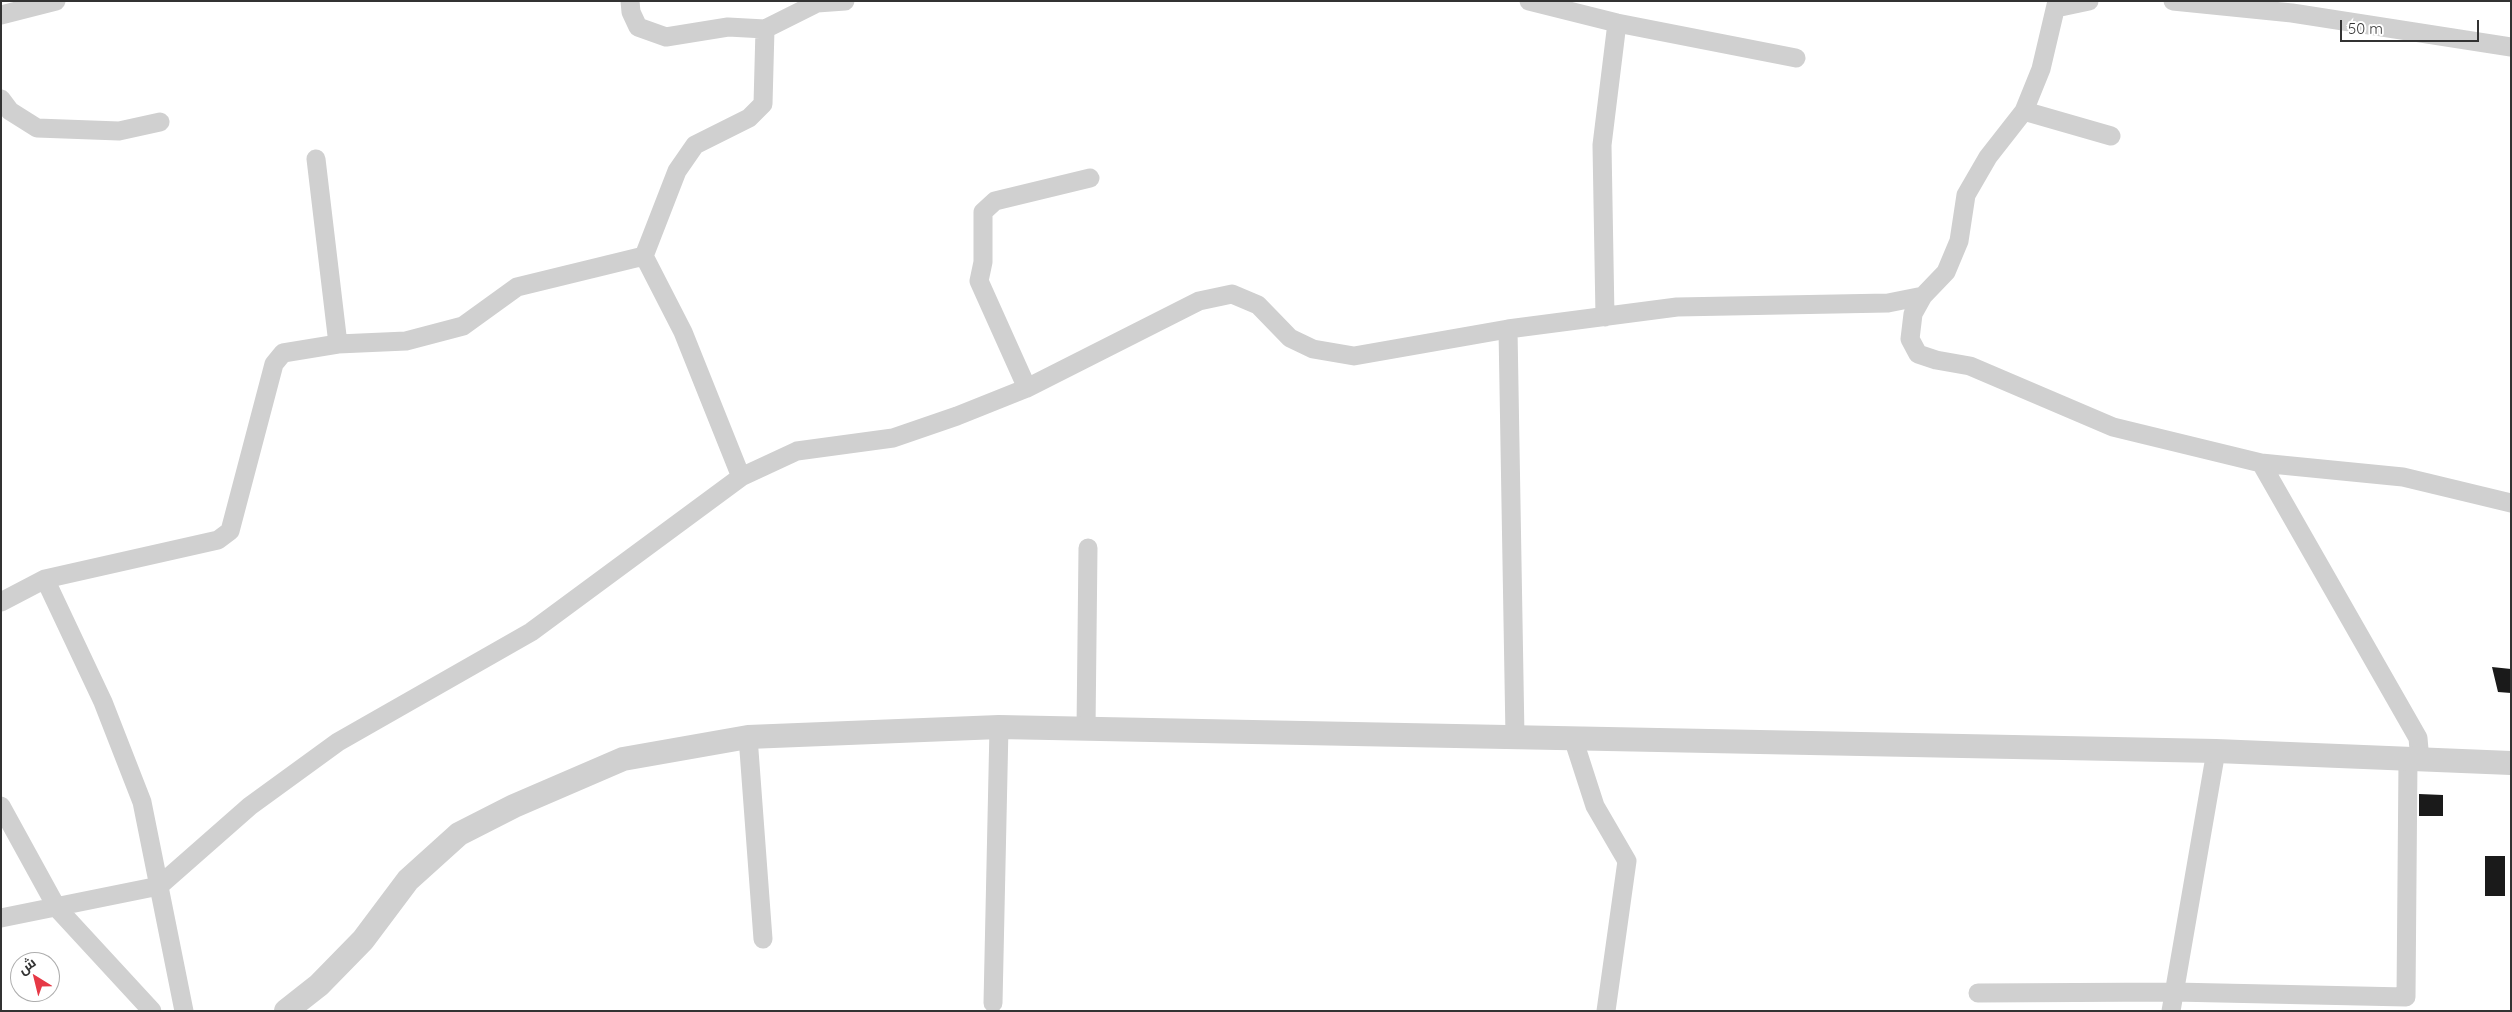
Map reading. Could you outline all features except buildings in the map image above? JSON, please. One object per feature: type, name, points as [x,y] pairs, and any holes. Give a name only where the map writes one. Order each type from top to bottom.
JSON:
[{"type":"street","points":[[1,15],[56,1]]},
{"type":"street","points":[[630,1],[631,12],[638,27],[666,37],[728,27],[765,29],[817,3],[845,1]]},
{"type":"street","points":[[1529,1],[1617,23],[1796,58]]},
{"type":"street","points":[[2089,1],[2056,5],[2041,68],[2024,111],[1988,157],[1966,195],[1959,242],[1946,272],[1923,296],[1913,314],[1910,339],[1918,354],[1936,360],[1970,366],[2113,427],[2261,463],[2403,477],[2511,503]]},
{"type":"street","points":[[2172,1],[2294,7],[2511,47]]},
{"type":"street","points":[[1605,317],[1602,145],[1617,23]]},
{"type":"street","points":[[741,477],[684,332],[644,256],[677,171],[695,145],[750,118],[764,104],[765,29]]},
{"type":"street","points":[[1,99],[10,111],[37,128],[119,131],[160,122]]},
{"type":"street","points":[[2024,111],[2111,136]]},
{"type":"street","points":[[316,158],[338,344]]},
{"type":"street","points":[[1027,388],[980,281],[983,262],[983,212],[995,201],[1090,178]]},
{"type":"street","points":[[1,602],[45,578],[218,540],[230,531],[274,364],[283,353],[338,344],[406,341],[463,326],[516,287],[644,256]]},
{"type":"street","points":[[1,918],[159,886],[250,806],[338,742],[531,632],[741,477],[796,451],[893,438],[1027,388],[1199,301],[1232,294],[1258,305],[1290,338],[1313,349],[1354,356],[1508,330],[1677,307],[1888,303],[1923,296]]},
{"type":"street","points":[[1508,330],[1515,737]]},
{"type":"street","points":[[1978,993],[2174,992],[2406,997],[2414,761],[2418,738],[2261,463]]},
{"type":"street","points":[[1086,729],[1088,548]]},
{"type":"street","points":[[45,578],[103,702],[142,802],[184,1011]]},
{"type":"street","points":[[286,1011],[319,985],[364,940],[408,880],[459,834],[514,806],[623,759],[748,737],[999,727],[2216,751],[2414,761],[2511,763]]},
{"type":"street","points":[[993,1003],[999,727]]},
{"type":"street","points":[[748,737],[763,939]]},
{"type":"street","points":[[1574,738],[1595,806],[1626,861],[1606,1011]]},
{"type":"street","points":[[2171,1011],[2216,751]]},
{"type":"street","points":[[1,806],[57,908],[152,1011]]}]
